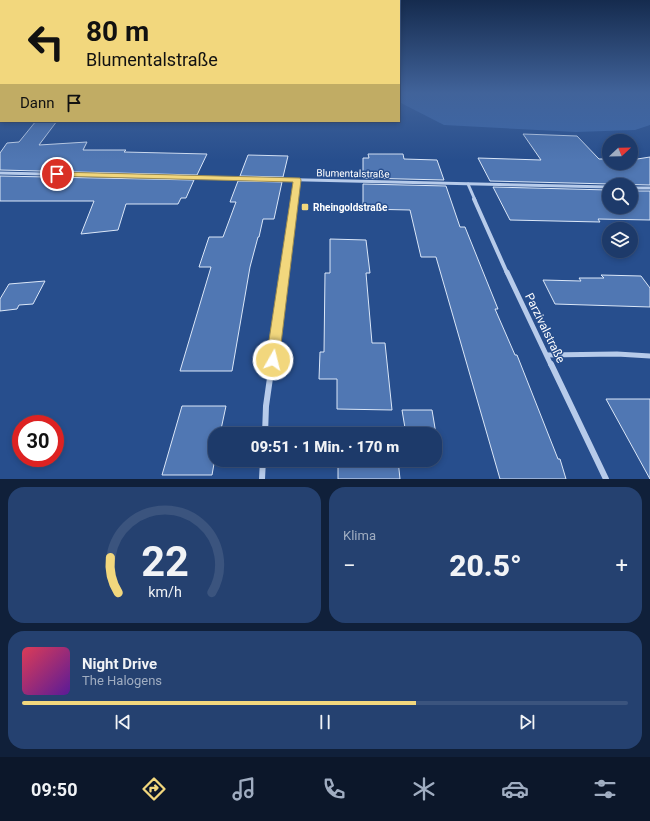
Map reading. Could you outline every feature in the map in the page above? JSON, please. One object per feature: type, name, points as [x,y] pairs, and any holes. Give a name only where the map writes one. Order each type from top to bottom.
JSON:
[{"type":"street","name":"Blumentalstraße","points":[[0,173],[602,187]]},
{"type":"street","points":[[265,427],[266,406],[297,180]]},
{"type":"street","name":"Parzivalstraße","points":[[468,184],[499,256],[606,479]]},
{"type":"street","points":[[638,188],[650,188]]},
{"type":"street","points":[[547,355],[617,354],[650,356]]},
{"type":"street","points":[[262,479],[263,467]]},
{"type":"shaded area","points":[[425,115],[650,115],[650,125],[635,130],[576,132],[444,125]]},
{"type":"building","points":[[35,122],[56,122],[39,145],[87,142],[83,150],[126,150],[124,152],[207,154],[197,175],[0,170],[0,153],[7,143],[19,142]]},
{"type":"building","points":[[523,134],[577,136],[599,159],[602,159],[602,170],[638,170],[638,159],[650,157],[650,185],[638,185],[638,178],[602,178],[602,184],[490,181],[478,158],[541,160]]},
{"type":"building","points":[[368,154],[403,154],[404,159],[437,160],[444,180],[363,178],[363,158],[369,158]]},
{"type":"building","points":[[248,155],[288,156],[283,177],[240,176]]},
{"type":"building","points":[[0,176],[194,180],[186,198],[181,198],[178,204],[126,204],[118,230],[81,234],[94,201],[0,201]]},
{"type":"building","points":[[238,181],[282,182],[274,219],[263,219],[250,267],[232,371],[180,371],[211,267],[199,267],[209,237],[223,237],[236,202],[230,202]]},
{"type":"building","points":[[363,184],[446,186],[460,227],[465,227],[498,309],[495,309],[515,355],[517,355],[558,459],[560,459],[566,479],[500,479],[436,257],[421,257],[410,210],[363,209]]},
{"type":"building","points":[[493,187],[602,190],[602,214],[638,214],[638,191],[650,191],[650,220],[598,219],[600,222],[510,220]]},
{"type":"building","points":[[330,239],[366,240],[370,273],[366,273],[372,343],[385,343],[392,410],[337,409],[337,379],[319,379],[320,352],[324,352],[325,273],[330,273]]},
{"type":"building","points":[[601,275],[641,276],[650,288],[650,307],[555,304],[543,280],[581,281],[579,278],[604,278]]},
{"type":"building","points":[[45,281],[33,304],[19,305],[17,309],[0,311],[0,299],[9,284]]},
{"type":"building","points":[[606,399],[650,399],[650,479]]},
{"type":"building","points":[[182,406],[226,406],[222,427],[208,427],[208,467],[213,467],[212,475],[162,475]]},
{"type":"building","points":[[402,410],[432,410],[435,427],[405,427]]},
{"type":"building","points":[[338,467],[399,467],[400,479],[338,479]]},
{"type":"place","name":"Rheingoldstraße","points":[[305,207]]},
{"type":"route","points":[[57,174],[297,180],[273,360]]}]
